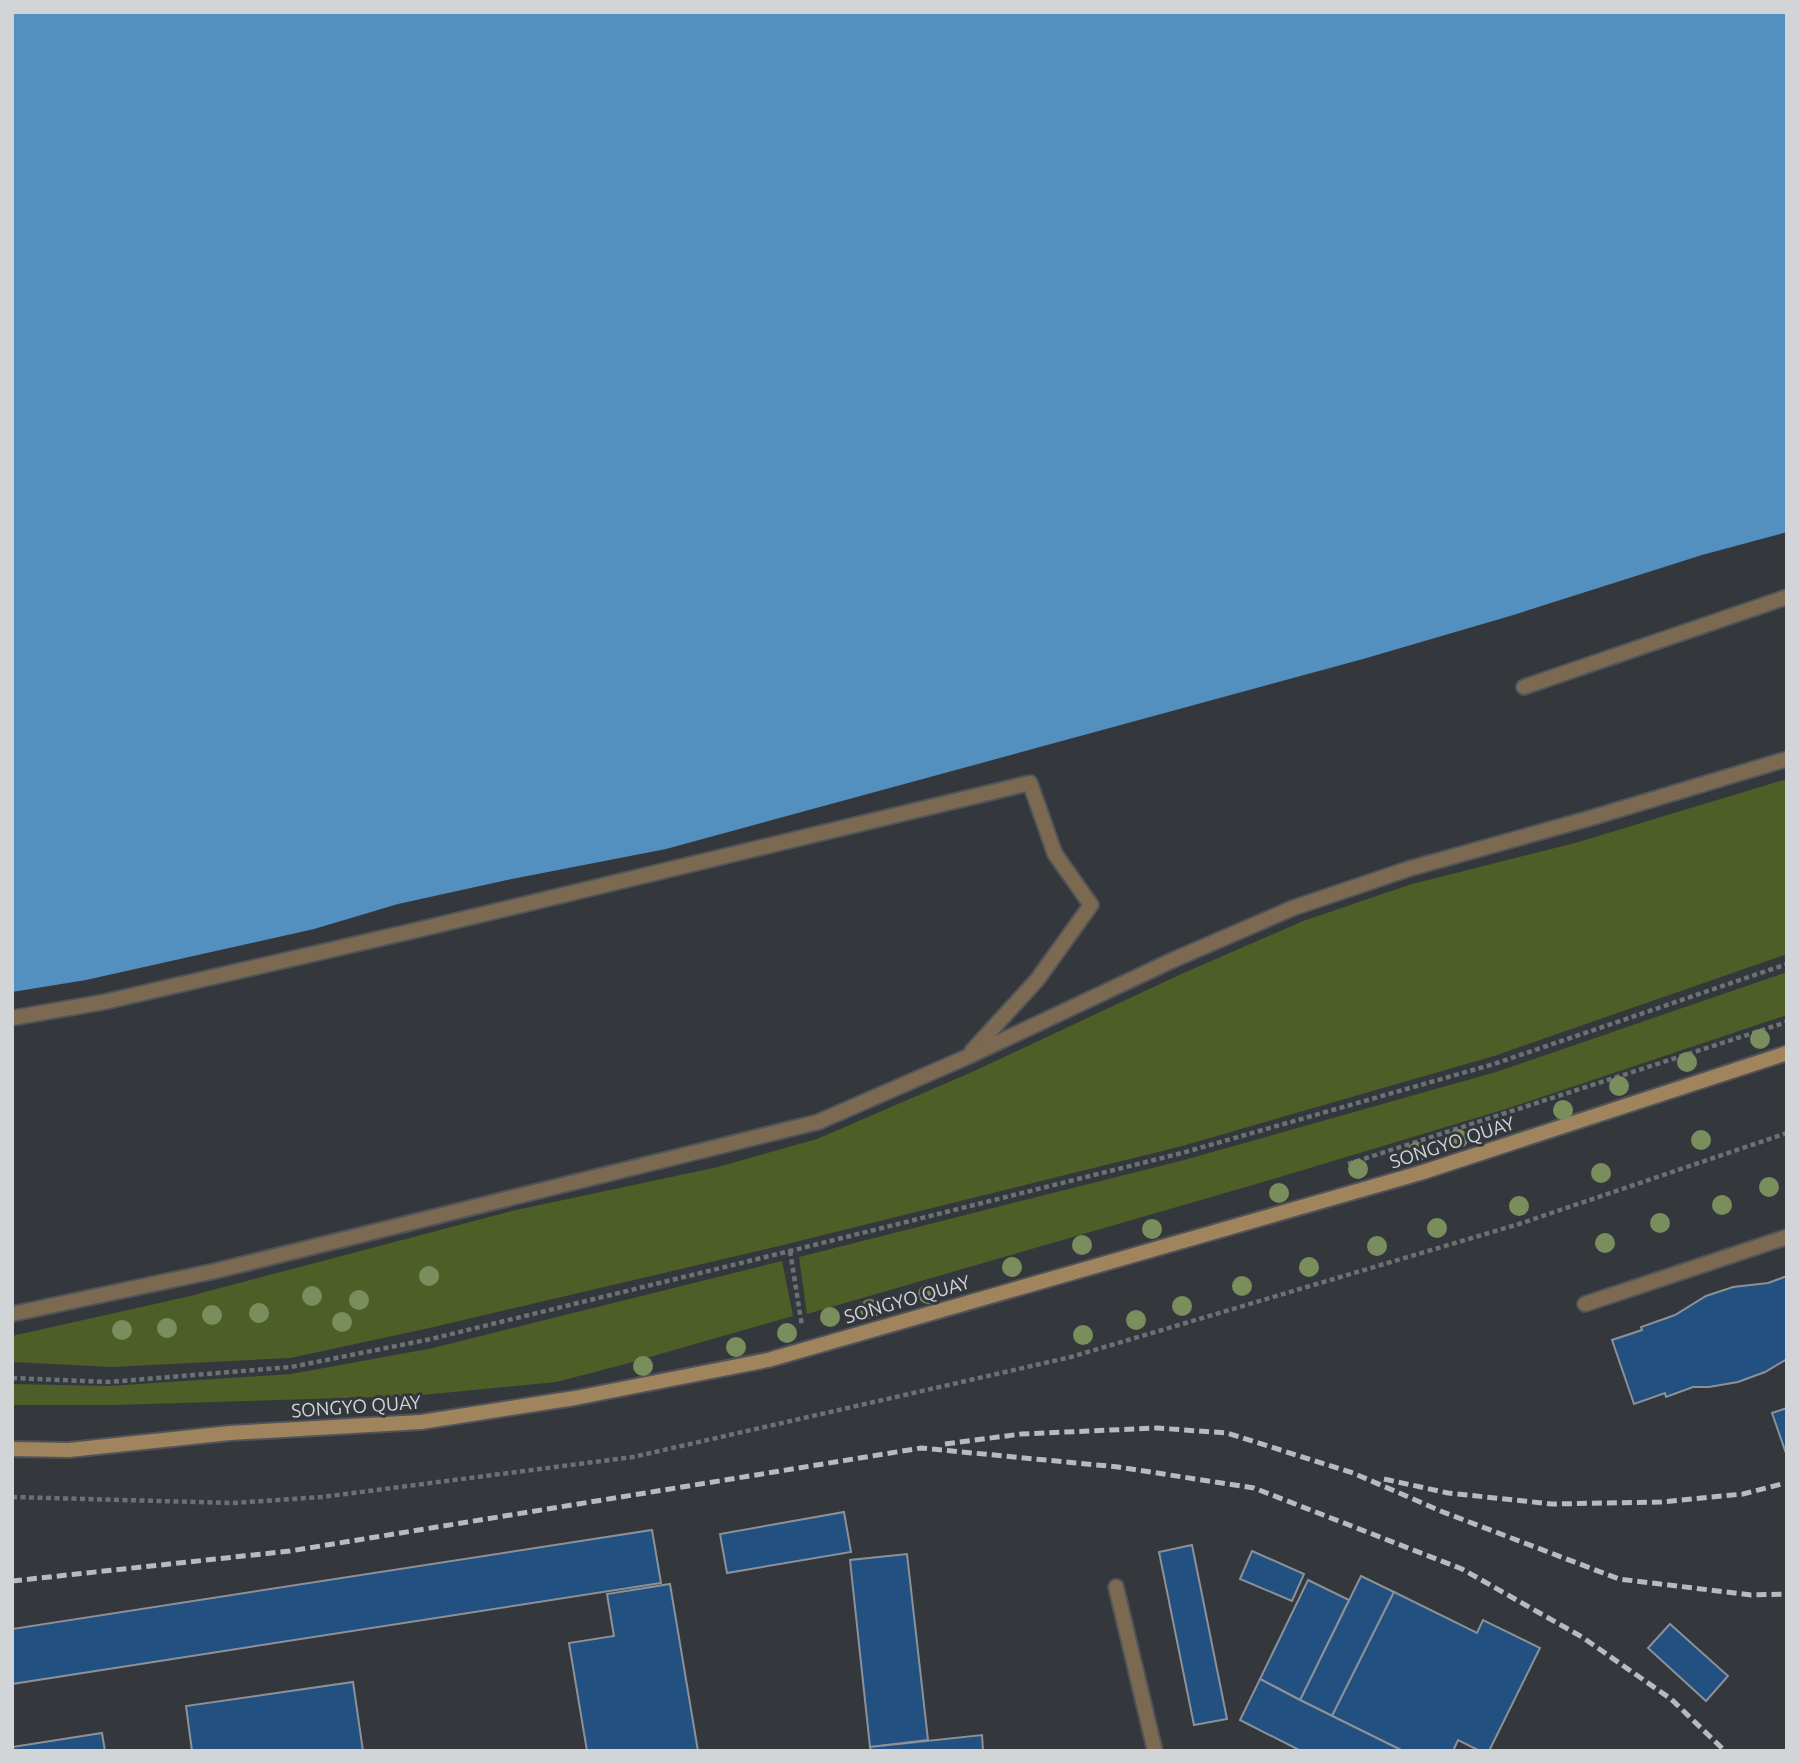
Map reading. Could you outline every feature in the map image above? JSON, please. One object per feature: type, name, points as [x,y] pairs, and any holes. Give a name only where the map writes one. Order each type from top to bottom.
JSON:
[{"type":"main road","name":"SONGYO QUAY","points":[[12,1449],[69,1450],[230,1433],[421,1422],[575,1398],[768,1360],[1420,1173],[1787,1053]]},
{"type":"lane","points":[[1524,687],[1787,597]]},
{"type":"lane","points":[[12,1314],[215,1271],[818,1122],[1293,908],[1408,869],[1787,759]]},
{"type":"lane","points":[[12,1018],[104,1002],[417,930],[1030,783],[1055,853],[1091,905],[1037,980],[967,1057]]},
{"type":"lane","points":[[1585,1304],[1787,1237]]},
{"type":"lane","points":[[1116,1587],[1155,1751]]},
{"type":"path","points":[[12,1378],[109,1382],[291,1367],[431,1339],[1182,1153],[1494,1064],[1787,964]]},
{"type":"path","points":[[1344,1166],[1787,1022]]},
{"type":"path","points":[[12,1497],[246,1502],[322,1497],[633,1457],[1071,1357],[1519,1224],[1787,1133]]},
{"type":"path","points":[[790,1251],[802,1326]]},
{"type":"green space","points":[[1787,779],[1787,954],[1494,1056],[1182,1146],[779,1246],[290,1358],[112,1367],[12,1362],[12,1336],[186,1297],[516,1210],[718,1167],[817,1139],[972,1072],[1177,976],[1303,921],[1412,884],[1575,843]]},
{"type":"green space","points":[[1787,972],[1787,1015],[1509,1108],[807,1314],[799,1257],[1184,1160],[1496,1072]]},
{"type":"green space","points":[[782,1261],[793,1316],[556,1382],[412,1396],[113,1405],[12,1405],[12,1384],[109,1386],[291,1374],[433,1348]]},
{"type":"water","points":[[12,12],[1787,12],[1787,532],[1702,555],[1363,659],[666,849],[398,904],[314,929],[86,980],[12,992]]},
{"type":"building","points":[[1787,1276],[1787,1359],[1765,1372],[1738,1382],[1693,1387],[1666,1397],[1665,1393],[1634,1404],[1612,1340],[1675,1315],[1706,1296],[1733,1287],[1768,1283]]},
{"type":"building","points":[[1787,1408],[1787,1456],[1772,1413]]},
{"type":"building","points":[[844,1512],[851,1552],[727,1573],[720,1534]]},
{"type":"building","points":[[652,1530],[661,1583],[12,1684],[12,1629]]},
{"type":"building","points":[[1192,1545],[1227,1719],[1194,1725],[1159,1552]]},
{"type":"building","points":[[1252,1551],[1304,1574],[1292,1601],[1240,1579]]},
{"type":"building","points":[[907,1554],[928,1740],[870,1747],[850,1560]]},
{"type":"building","points":[[1361,1576],[1394,1592],[1332,1716],[1300,1700]]},
{"type":"building","points":[[1308,1580],[1349,1600],[1300,1700],[1260,1679]]},
{"type":"building","points":[[670,1584],[698,1751],[587,1751],[569,1643],[614,1636],[607,1594]]},
{"type":"building","points":[[1394,1592],[1477,1633],[1483,1620],[1540,1648],[1489,1751],[1480,1751],[1458,1740],[1453,1751],[1403,1751],[1332,1716]]},
{"type":"building","points":[[1670,1624],[1728,1676],[1706,1701],[1648,1648]]},
{"type":"building","points":[[1260,1679],[1403,1751],[1301,1751],[1240,1720]]},
{"type":"building","points":[[353,1682],[363,1751],[192,1751],[186,1706]]},
{"type":"building","points":[[102,1733],[105,1751],[12,1751],[12,1747]]},
{"type":"building","points":[[982,1735],[983,1751],[871,1751],[870,1747]]},
{"type":"railway","points":[[945,1444],[1021,1434],[1157,1428],[1227,1433],[1353,1473],[1443,1512],[1619,1579],[1751,1595],[1787,1594]]},
{"type":"railway","points":[[12,1581],[290,1551],[921,1448],[1118,1467],[1254,1488],[1462,1569],[1582,1637],[1671,1699],[1725,1751]]},
{"type":"railway","points":[[1384,1479],[1448,1493],[1552,1504],[1661,1502],[1743,1494],[1782,1484]]}]
